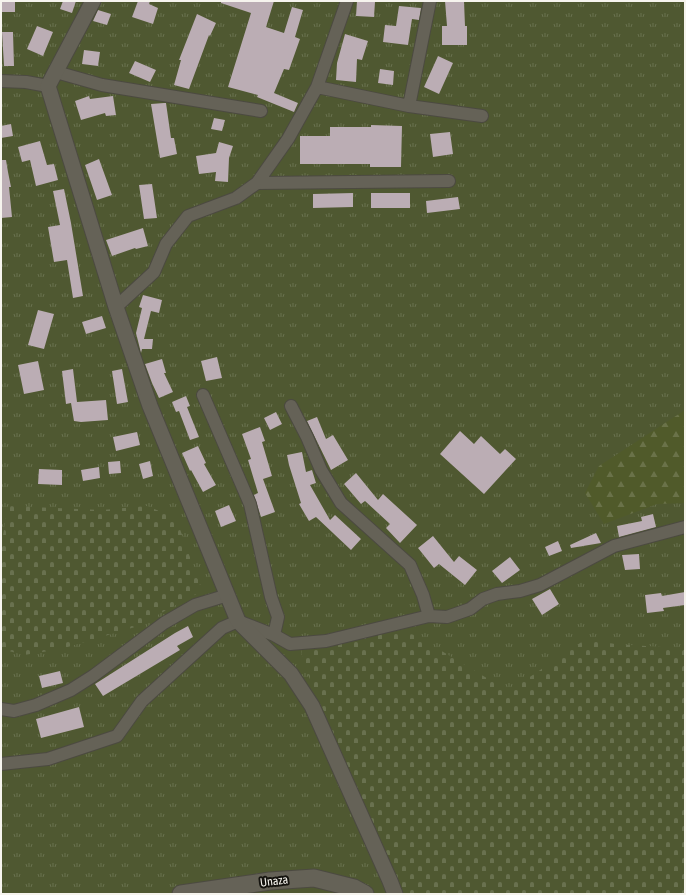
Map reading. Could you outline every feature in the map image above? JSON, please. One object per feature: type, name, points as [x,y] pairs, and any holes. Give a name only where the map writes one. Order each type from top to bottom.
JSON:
[{"type":"main road","name":"Unaza","points":[[181,894],[270,881],[314,878],[354,888],[366,894]]},
{"type":"street","points":[[93,1],[48,86],[116,307],[150,406],[238,621],[291,674],[312,706],[395,894]]},
{"type":"street","points":[[116,307],[154,272],[166,244],[188,216],[236,198],[257,183],[288,139],[317,87],[347,1]]},
{"type":"street","points":[[409,106],[430,1]]},
{"type":"street","points":[[56,72],[102,85],[261,111]]},
{"type":"street","points":[[1,81],[26,82],[48,86]]},
{"type":"street","points":[[317,87],[409,106],[482,116]]},
{"type":"street","points":[[257,183],[449,181]]},
{"type":"street","points":[[203,395],[250,504],[271,597],[278,617],[274,635]]},
{"type":"street","points":[[291,406],[307,437],[321,470],[341,503],[410,565],[423,595],[429,616]]},
{"type":"street","points":[[1,764],[48,759],[117,736],[142,702],[222,628],[238,621],[274,635],[290,644],[326,641],[429,616],[447,617],[470,609],[483,599],[497,594],[520,591],[540,585],[614,546],[685,527]]},
{"type":"street","points":[[1,709],[14,711],[36,705],[71,690],[93,676],[164,623],[195,605],[228,595]]},
{"type":"green space","points":[[1,1],[685,1],[685,894],[1,894]]},
{"type":"green space","points":[[685,410],[685,503],[657,504],[604,524],[585,493],[599,466]]},
{"type":"green space","points":[[8,506],[102,510],[147,506],[176,518],[202,591],[135,627],[61,649],[24,655],[1,649],[1,547]]},
{"type":"green space","points":[[388,629],[415,635],[505,689],[518,685],[586,639],[615,644],[661,647],[679,654],[685,648],[685,894],[403,894],[303,663],[301,648]]},
{"type":"building","points":[[1,1],[15,1],[15,12],[1,12]]},
{"type":"building","points":[[63,1],[76,1],[72,13],[60,9]]},
{"type":"building","points":[[138,1],[150,1],[149,4],[158,8],[153,24],[132,17]]},
{"type":"building","points":[[221,1],[274,1],[266,27],[284,33],[292,7],[303,10],[295,37],[300,39],[289,70],[284,69],[274,93],[298,103],[294,112],[257,97],[258,95],[228,87],[251,13],[221,3]]},
{"type":"building","points":[[357,1],[375,2],[374,17],[356,16]]},
{"type":"building","points":[[445,1],[464,1],[465,26],[467,26],[467,45],[442,45],[442,26],[447,26]]},
{"type":"building","points":[[399,6],[421,8],[419,20],[412,19],[408,45],[383,42],[385,25],[396,26]]},
{"type":"building","points":[[98,10],[111,14],[107,25],[93,21]]},
{"type":"building","points":[[197,14],[216,23],[210,36],[209,35],[189,89],[174,85],[181,60],[179,60]]},
{"type":"building","points":[[37,26],[53,32],[43,56],[27,49]]},
{"type":"building","points":[[2,32],[13,32],[14,66],[4,66]]},
{"type":"building","points":[[345,34],[368,41],[362,60],[357,59],[356,82],[336,80],[337,63]]},
{"type":"building","points":[[84,50],[100,52],[98,66],[82,64]]},
{"type":"building","points":[[438,56],[453,63],[439,94],[424,87]]},
{"type":"building","points":[[135,61],[156,70],[150,82],[129,73]]},
{"type":"building","points":[[380,69],[394,71],[393,85],[378,83]]},
{"type":"building","points":[[89,96],[90,99],[113,96],[116,115],[106,116],[105,113],[81,120],[75,101]]},
{"type":"building","points":[[166,103],[171,138],[174,138],[177,154],[160,158],[151,104]]},
{"type":"building","points":[[214,118],[225,120],[222,131],[211,129]]},
{"type":"building","points":[[11,124],[13,136],[1,138],[1,126]]},
{"type":"building","points":[[371,125],[402,126],[401,167],[370,167],[370,164],[300,164],[300,136],[330,136],[330,127],[371,127]]},
{"type":"building","points":[[450,132],[453,154],[433,157],[430,134]]},
{"type":"building","points":[[40,141],[47,165],[54,164],[58,180],[36,186],[30,160],[22,162],[18,147]]},
{"type":"building","points":[[219,142],[233,146],[229,158],[228,182],[215,181],[216,172],[199,174],[196,156],[216,153]]},
{"type":"building","points":[[99,159],[112,195],[97,200],[85,165]]},
{"type":"building","points":[[1,160],[6,160],[11,187],[9,187],[12,217],[1,218]]},
{"type":"building","points":[[152,184],[157,218],[144,219],[139,185]]},
{"type":"building","points":[[64,189],[83,296],[73,298],[67,260],[54,262],[48,227],[60,225],[53,191]]},
{"type":"building","points":[[353,193],[353,207],[313,208],[313,194]]},
{"type":"building","points":[[371,193],[410,193],[410,208],[371,208]]},
{"type":"building","points":[[458,197],[460,209],[427,213],[426,201]]},
{"type":"building","points":[[143,228],[148,246],[135,248],[112,256],[106,240]]},
{"type":"building","points":[[143,295],[162,300],[159,313],[151,311],[144,339],[153,339],[152,349],[142,349],[141,353],[136,333],[142,308],[139,307]]},
{"type":"building","points":[[38,310],[54,314],[44,349],[28,345]]},
{"type":"building","points":[[102,316],[106,328],[86,334],[82,322]]},
{"type":"building","points":[[217,357],[222,378],[206,381],[201,361]]},
{"type":"building","points":[[162,359],[166,373],[164,373],[173,392],[159,398],[145,364]]},
{"type":"building","points":[[38,361],[44,390],[24,394],[18,365]]},
{"type":"building","points":[[73,369],[77,402],[106,400],[108,420],[81,422],[74,421],[71,403],[66,404],[62,371]]},
{"type":"building","points":[[122,369],[128,402],[117,404],[112,371]]},
{"type":"building","points":[[186,396],[190,406],[187,407],[199,437],[190,440],[179,411],[176,412],[172,402]]},
{"type":"building","points":[[276,412],[282,424],[270,430],[264,418]]},
{"type":"building","points":[[317,417],[326,439],[333,435],[348,460],[331,470],[307,421]]},
{"type":"building","points":[[260,427],[265,441],[262,442],[272,476],[263,479],[275,512],[261,517],[254,495],[258,493],[248,460],[251,459],[242,434]]},
{"type":"building","points":[[460,431],[474,444],[481,436],[500,454],[505,449],[516,459],[484,494],[440,454]]},
{"type":"building","points":[[137,432],[140,445],[116,451],[113,437]]},
{"type":"building","points":[[198,446],[206,463],[204,464],[216,485],[203,492],[191,470],[190,471],[182,453]]},
{"type":"building","points":[[302,452],[306,472],[312,470],[316,483],[310,485],[330,520],[335,515],[361,539],[351,550],[316,517],[309,521],[299,504],[301,503],[287,455]]},
{"type":"building","points":[[120,461],[121,473],[109,474],[108,462]]},
{"type":"building","points":[[150,461],[153,476],[143,479],[139,464]]},
{"type":"building","points":[[99,467],[100,478],[83,481],[81,470]]},
{"type":"building","points":[[39,469],[62,470],[62,485],[38,484]]},
{"type":"building","points":[[356,473],[378,500],[383,494],[417,525],[400,543],[386,528],[390,524],[365,501],[361,504],[344,484]]},
{"type":"building","points":[[229,505],[236,521],[221,527],[215,511]]},
{"type":"building","points":[[653,514],[656,527],[619,537],[617,526],[642,521],[641,517]]},
{"type":"building","points":[[596,533],[601,543],[571,548],[570,545]]},
{"type":"building","points":[[433,536],[454,562],[459,556],[477,570],[465,585],[439,564],[434,568],[418,548]]},
{"type":"building","points":[[558,541],[562,551],[549,556],[545,547]]},
{"type":"building","points":[[639,554],[640,569],[625,570],[622,555]]},
{"type":"building","points":[[510,557],[520,570],[502,583],[492,571]]},
{"type":"building","points":[[550,589],[559,604],[542,615],[532,599]]},
{"type":"building","points":[[685,592],[685,605],[663,608],[664,611],[647,613],[645,595],[661,593],[662,596]]},
{"type":"building","points":[[188,626],[193,637],[177,646],[180,650],[103,696],[95,684]]},
{"type":"building","points":[[60,671],[63,683],[42,688],[39,676]]},
{"type":"building","points":[[79,707],[84,727],[41,738],[36,719]]}]
